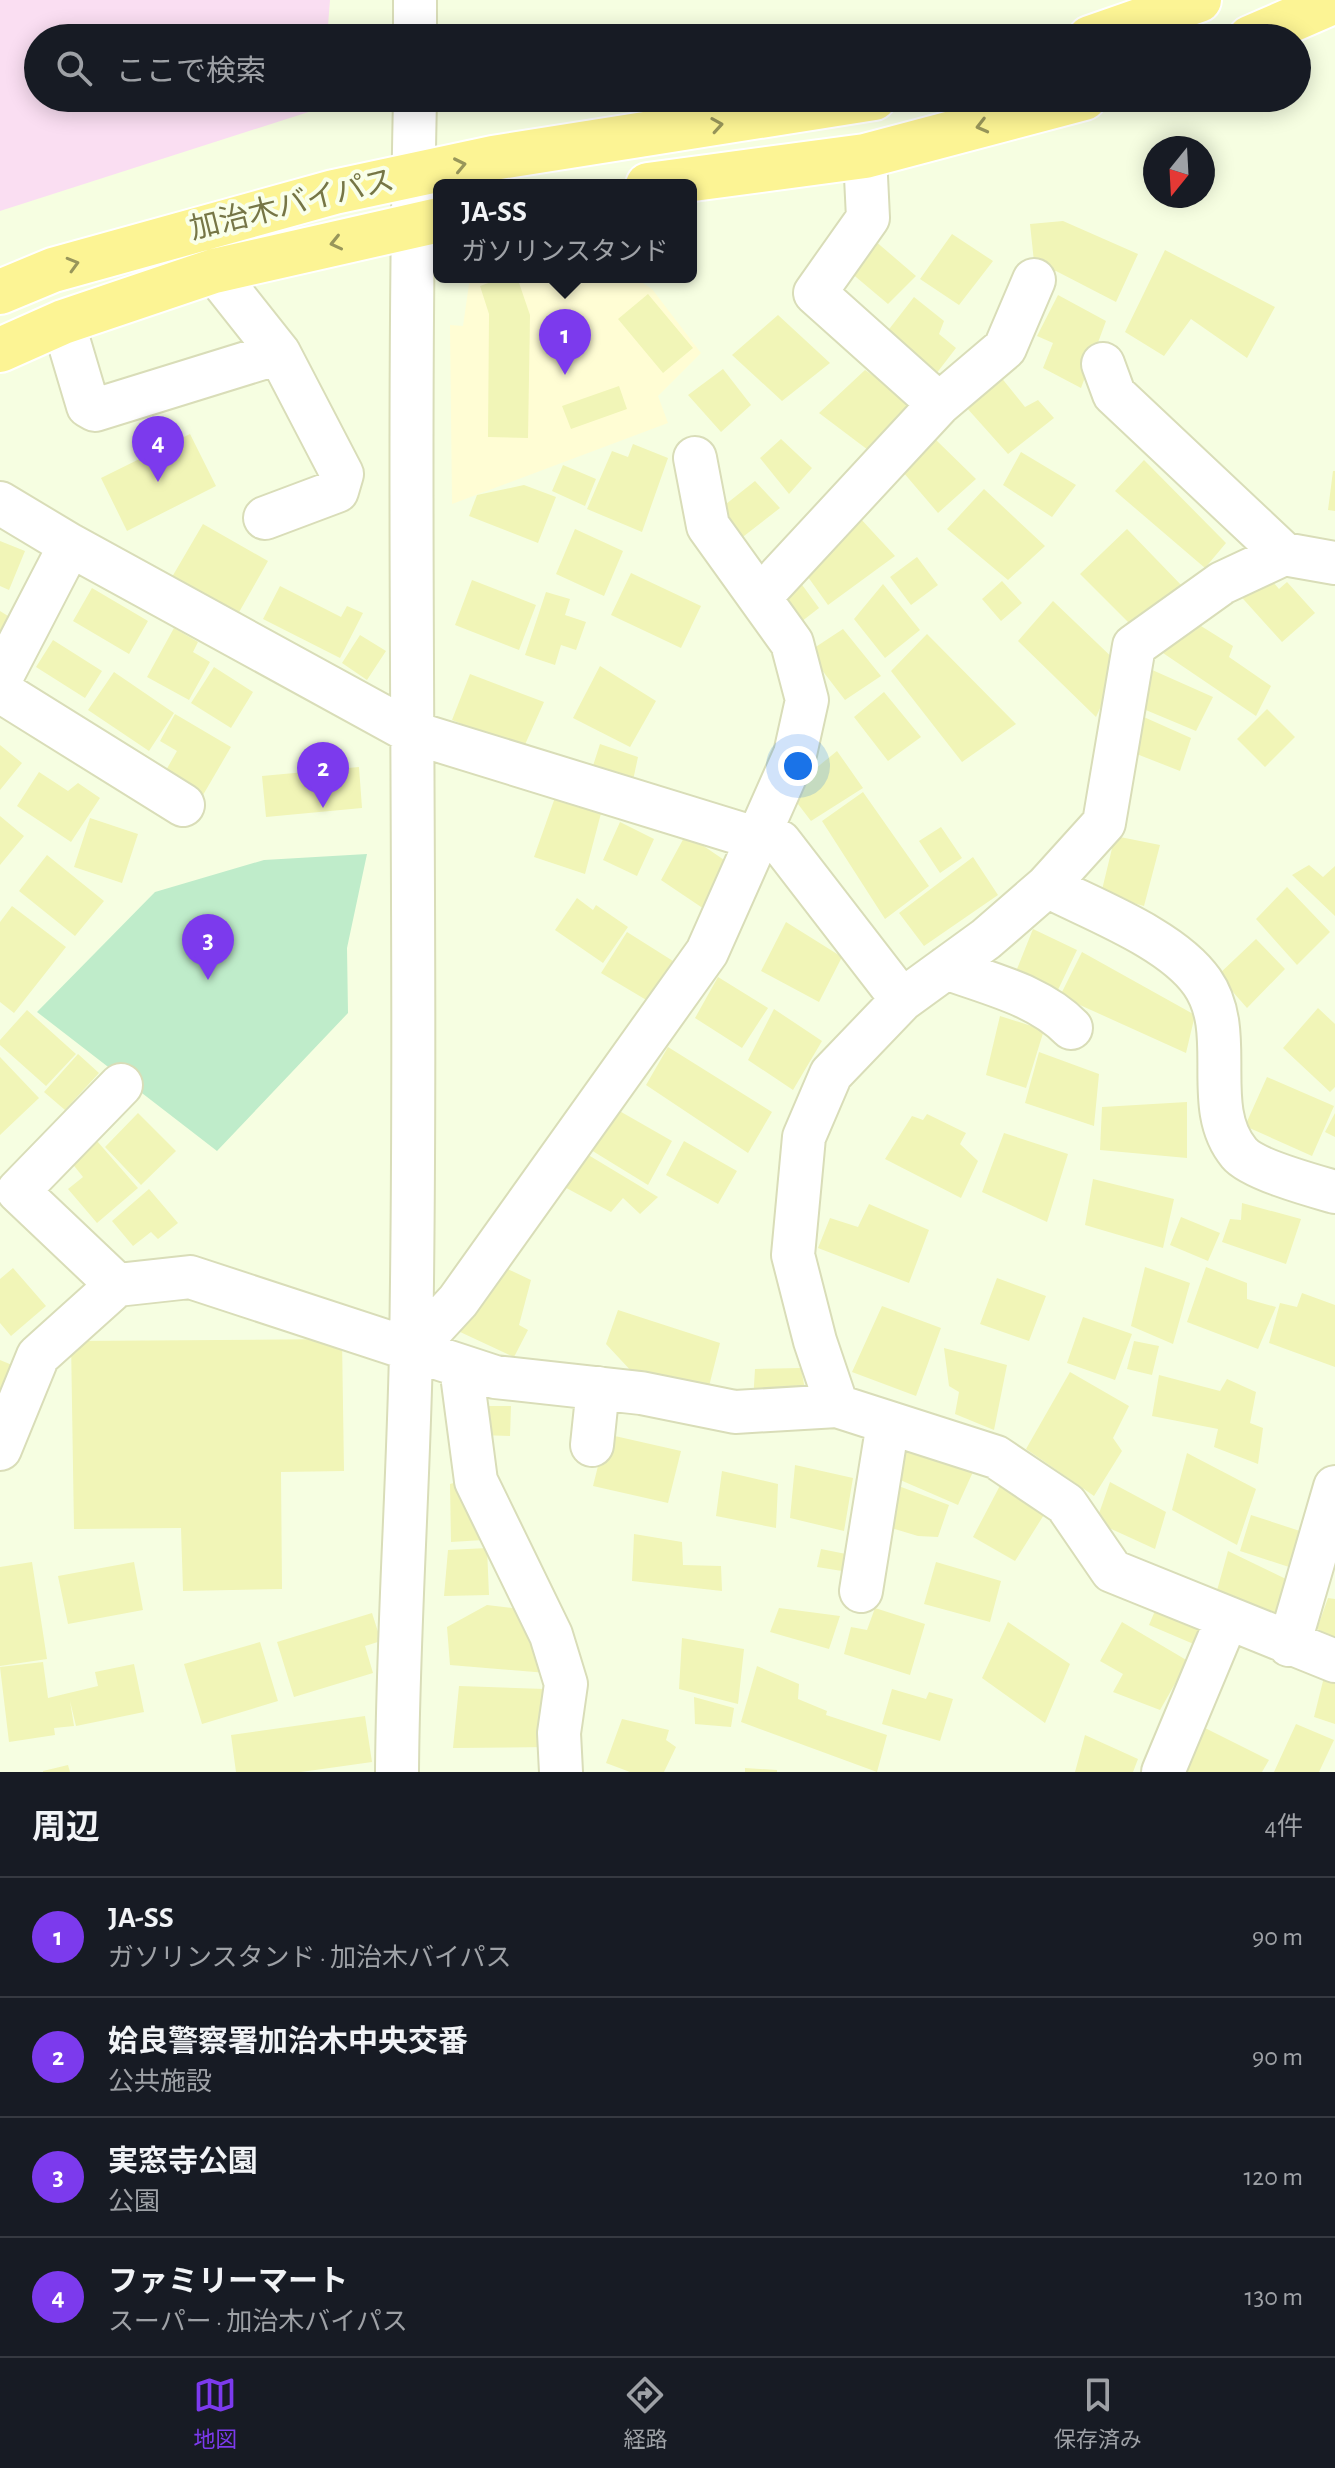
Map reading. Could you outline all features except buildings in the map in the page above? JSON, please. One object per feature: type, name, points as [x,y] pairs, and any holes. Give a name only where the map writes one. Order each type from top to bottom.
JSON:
[{"type":"highway","points":[[1130,24],[1199,0]]},
{"type":"highway","points":[[1282,24],[1335,1]]},
{"type":"highway","name":"加治木バイパス","points":[[0,292],[53,270],[334,192],[493,158],[785,112]]},
{"type":"highway","points":[[693,179],[865,156],[1031,112]]},
{"type":"highway","name":"加治木バイパス","points":[[0,350],[63,322],[214,271],[426,223]]},
{"type":"street","points":[[415,0],[415,24]]},
{"type":"street","points":[[397,1772],[411,1352],[411,732],[426,223],[413,174],[415,112]]},
{"type":"street","points":[[865,156],[868,218],[815,293],[939,404]]},
{"type":"street","points":[[214,271],[279,353],[342,474],[337,491],[265,518]]},
{"type":"street","points":[[761,596],[939,404],[1005,348],[1034,280]]},
{"type":"street","points":[[63,322],[88,406],[95,410],[279,353]]},
{"type":"street","points":[[1103,364],[1114,394],[1284,554],[1335,563]]},
{"type":"street","points":[[411,1352],[458,1301],[707,952],[795,754],[807,700],[792,643],[708,526],[695,458]]},
{"type":"street","points":[[0,503],[70,545],[411,732],[758,839],[780,842],[902,1000]]},
{"type":"street","points":[[0,680],[70,545]]},
{"type":"street","points":[[837,1406],[815,1341],[793,1255],[804,1137],[831,1074],[902,1000],[986,939],[1047,886],[1104,823],[1134,646],[1222,583],[1284,554]]},
{"type":"street","points":[[0,691],[183,805]]},
{"type":"street","points":[[1047,886],[1171,951],[1203,983],[1220,1027],[1222,1119],[1240,1155],[1290,1179],[1335,1192]]},
{"type":"street","points":[[946,968],[1039,1003],[1056,1013],[1071,1028]]},
{"type":"street","points":[[117,1285],[18,1191],[121,1085]]},
{"type":"street","points":[[0,1449],[38,1356],[117,1285],[190,1277],[411,1352],[495,1377],[641,1393],[735,1412],[837,1406],[996,1457],[1066,1504],[1112,1571],[1335,1661]]},
{"type":"street","points":[[461,1367],[476,1481],[551,1635],[566,1684],[559,1733],[561,1772]]},
{"type":"street","points":[[592,1445],[598,1388]]},
{"type":"street","points":[[861,1591],[888,1423]]},
{"type":"street","points":[[1289,1645],[1335,1487]]},
{"type":"street","points":[[1163,1772],[1227,1619]]},
{"type":"shaded area","points":[[0,0],[330,0],[328,24],[24,24],[24,112],[309,112],[0,211]]},
{"type":"shaded area","points":[[469,283],[643,283],[652,289],[701,353],[658,396],[668,423],[452,504],[450,325],[463,326]]},
{"type":"green space","points":[[367,854],[347,948],[348,1013],[217,1151],[37,1012],[155,892],[264,860]]},
{"type":"place","name":"JA-SS","points":[[565,375]]},
{"type":"place","name":"ファミリーマート","points":[[158,482]]},
{"type":"place","name":"姶良警察署加治木中央交番","points":[[323,808]]},
{"type":"place","name":"実窓寺公園","points":[[208,980]]}]
